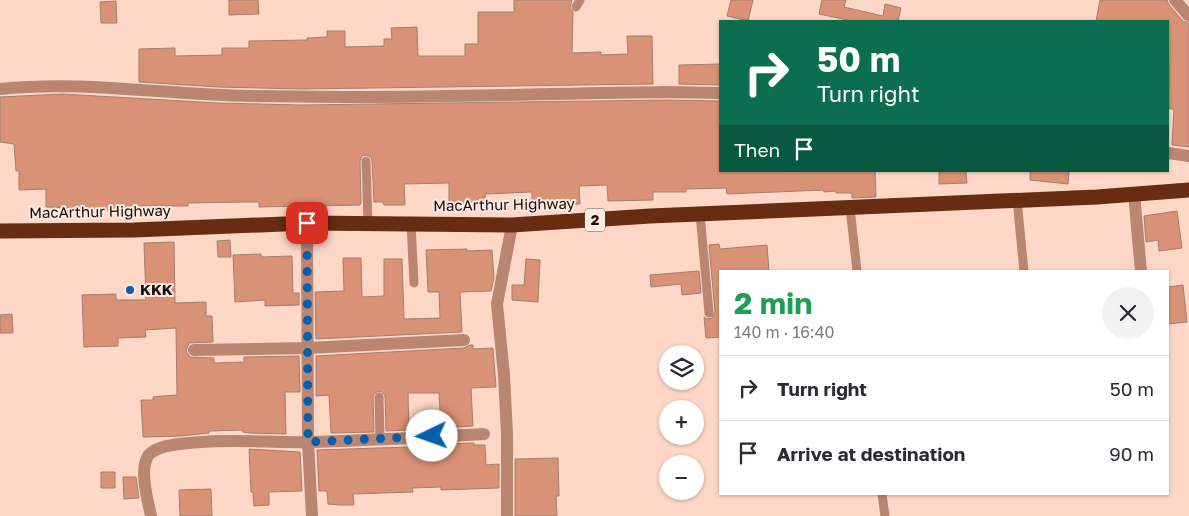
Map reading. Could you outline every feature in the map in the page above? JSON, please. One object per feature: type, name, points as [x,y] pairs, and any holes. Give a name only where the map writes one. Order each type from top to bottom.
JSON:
[{"type":"highway","name":"MacArthur Highway","points":[[0,231],[154,229],[307,223],[512,225],[1189,190]]},
{"type":"street","points":[[1175,0],[1189,16]]},
{"type":"street","points":[[0,89],[27,86],[107,87],[200,95],[293,97],[719,93]]},
{"type":"street","points":[[1169,153],[1189,156]]},
{"type":"street","points":[[1134,194],[1141,270]]},
{"type":"street","points":[[307,223],[308,442],[312,516]]},
{"type":"street","points":[[507,516],[507,434],[504,375],[497,304],[512,225]]},
{"type":"street","points":[[194,350],[308,348],[464,340]]},
{"type":"street","points":[[151,516],[144,472],[148,456],[154,451],[165,447],[203,442],[308,442],[484,434]]},
{"type":"lane","points":[[366,161],[368,223]]},
{"type":"lane","points":[[1017,200],[1024,270]]},
{"type":"lane","points":[[850,208],[857,270]]},
{"type":"lane","points":[[700,214],[709,313]]},
{"type":"lane","points":[[411,224],[414,283]]},
{"type":"lane","points":[[379,396],[380,439]]},
{"type":"lane","points":[[882,495],[885,516]]},
{"type":"building","points":[[229,0],[258,0],[259,14],[229,15]]},
{"type":"building","points":[[514,0],[572,0],[570,8],[573,12],[572,53],[601,52],[601,55],[628,54],[627,36],[652,36],[653,84],[301,89],[218,87],[139,82],[139,49],[175,48],[175,56],[222,55],[222,48],[249,48],[249,41],[307,40],[307,38],[327,37],[327,31],[345,31],[345,47],[384,46],[384,39],[392,39],[391,28],[417,27],[418,56],[465,56],[465,44],[478,44],[478,12],[514,12]]},
{"type":"building","points":[[731,0],[753,0],[748,20],[727,16]]},
{"type":"building","points":[[822,0],[846,0],[844,7],[883,16],[885,4],[901,8],[898,20],[847,20],[819,14]]},
{"type":"building","points":[[1100,0],[1167,0],[1183,21],[1189,24],[1189,147],[1172,145],[1174,109],[1169,109],[1169,20],[1096,20]]},
{"type":"building","points":[[116,1],[117,23],[101,23],[100,2]]},
{"type":"building","points":[[719,64],[719,85],[679,84],[679,65]]},
{"type":"building","points":[[62,94],[218,103],[301,105],[665,100],[719,101],[719,172],[875,172],[876,197],[852,198],[852,193],[824,192],[824,190],[727,194],[726,188],[686,189],[686,192],[653,192],[653,200],[608,201],[607,185],[579,186],[580,204],[556,204],[556,200],[532,200],[532,192],[485,194],[486,204],[449,204],[449,183],[404,184],[405,205],[384,205],[383,202],[374,202],[372,161],[371,157],[366,155],[362,156],[360,161],[360,205],[259,207],[259,202],[244,202],[188,203],[188,206],[141,206],[141,210],[82,210],[82,208],[46,207],[46,189],[19,190],[19,171],[16,171],[14,144],[0,142],[0,97]]},
{"type":"building","points":[[939,172],[966,172],[967,183],[939,184]]},
{"type":"building","points":[[1030,172],[1069,172],[1068,184],[1030,180]]},
{"type":"building","points":[[1177,211],[1182,248],[1159,251],[1158,240],[1146,242],[1144,216]]},
{"type":"building","points":[[230,240],[231,257],[218,257],[217,241]]},
{"type":"building","points":[[174,242],[175,303],[206,302],[206,316],[212,316],[213,342],[189,343],[186,351],[190,357],[214,358],[214,363],[244,362],[244,357],[299,356],[300,392],[285,392],[286,434],[249,433],[243,432],[243,430],[209,431],[209,433],[181,436],[143,437],[141,400],[153,400],[153,397],[177,395],[176,328],[145,330],[146,337],[118,338],[118,346],[84,347],[82,295],[116,294],[116,300],[146,300],[144,243]]},
{"type":"building","points":[[719,244],[720,249],[767,245],[769,270],[719,270],[719,337],[706,338],[704,317],[707,319],[712,318],[715,312],[709,245]]},
{"type":"building","points":[[467,249],[467,251],[492,250],[494,278],[491,291],[460,292],[462,332],[316,339],[315,292],[344,291],[343,258],[361,258],[362,297],[384,296],[384,259],[402,259],[404,319],[440,318],[439,292],[428,292],[426,250]]},
{"type":"building","points":[[261,254],[261,257],[292,256],[293,293],[299,293],[299,305],[265,306],[265,300],[235,302],[233,255]]},
{"type":"building","points":[[526,259],[540,260],[538,302],[512,300],[512,285],[524,285]]},
{"type":"building","points":[[699,271],[701,293],[682,295],[681,284],[651,287],[650,275]]},
{"type":"building","points":[[1183,285],[1187,322],[1169,324],[1169,287]]},
{"type":"building","points":[[12,314],[13,333],[0,333],[0,315]]},
{"type":"building","points":[[473,345],[473,349],[493,348],[496,387],[471,388],[473,426],[441,428],[439,393],[408,393],[409,430],[386,431],[385,396],[382,392],[378,391],[373,397],[374,432],[331,433],[329,395],[316,396],[316,356],[464,348]]},
{"type":"building","points":[[474,443],[474,445],[485,445],[486,465],[499,464],[499,488],[441,490],[441,487],[412,488],[413,492],[353,494],[354,505],[328,504],[327,491],[319,491],[317,450],[442,446],[441,444]]},
{"type":"building","points":[[249,449],[300,452],[302,491],[269,492],[269,505],[254,506],[253,492],[251,492]]},
{"type":"building","points":[[558,458],[559,496],[556,496],[557,516],[515,516],[515,459]]},
{"type":"building","points":[[101,472],[115,472],[115,488],[101,488]]},
{"type":"building","points":[[123,477],[136,477],[139,498],[124,499]]},
{"type":"building","points":[[211,489],[212,516],[180,516],[179,490]]},
{"type":"place","name":"KKK","points":[[130,290]]},
{"type":"route","points":[[307,223],[308,442],[432,436]]}]
